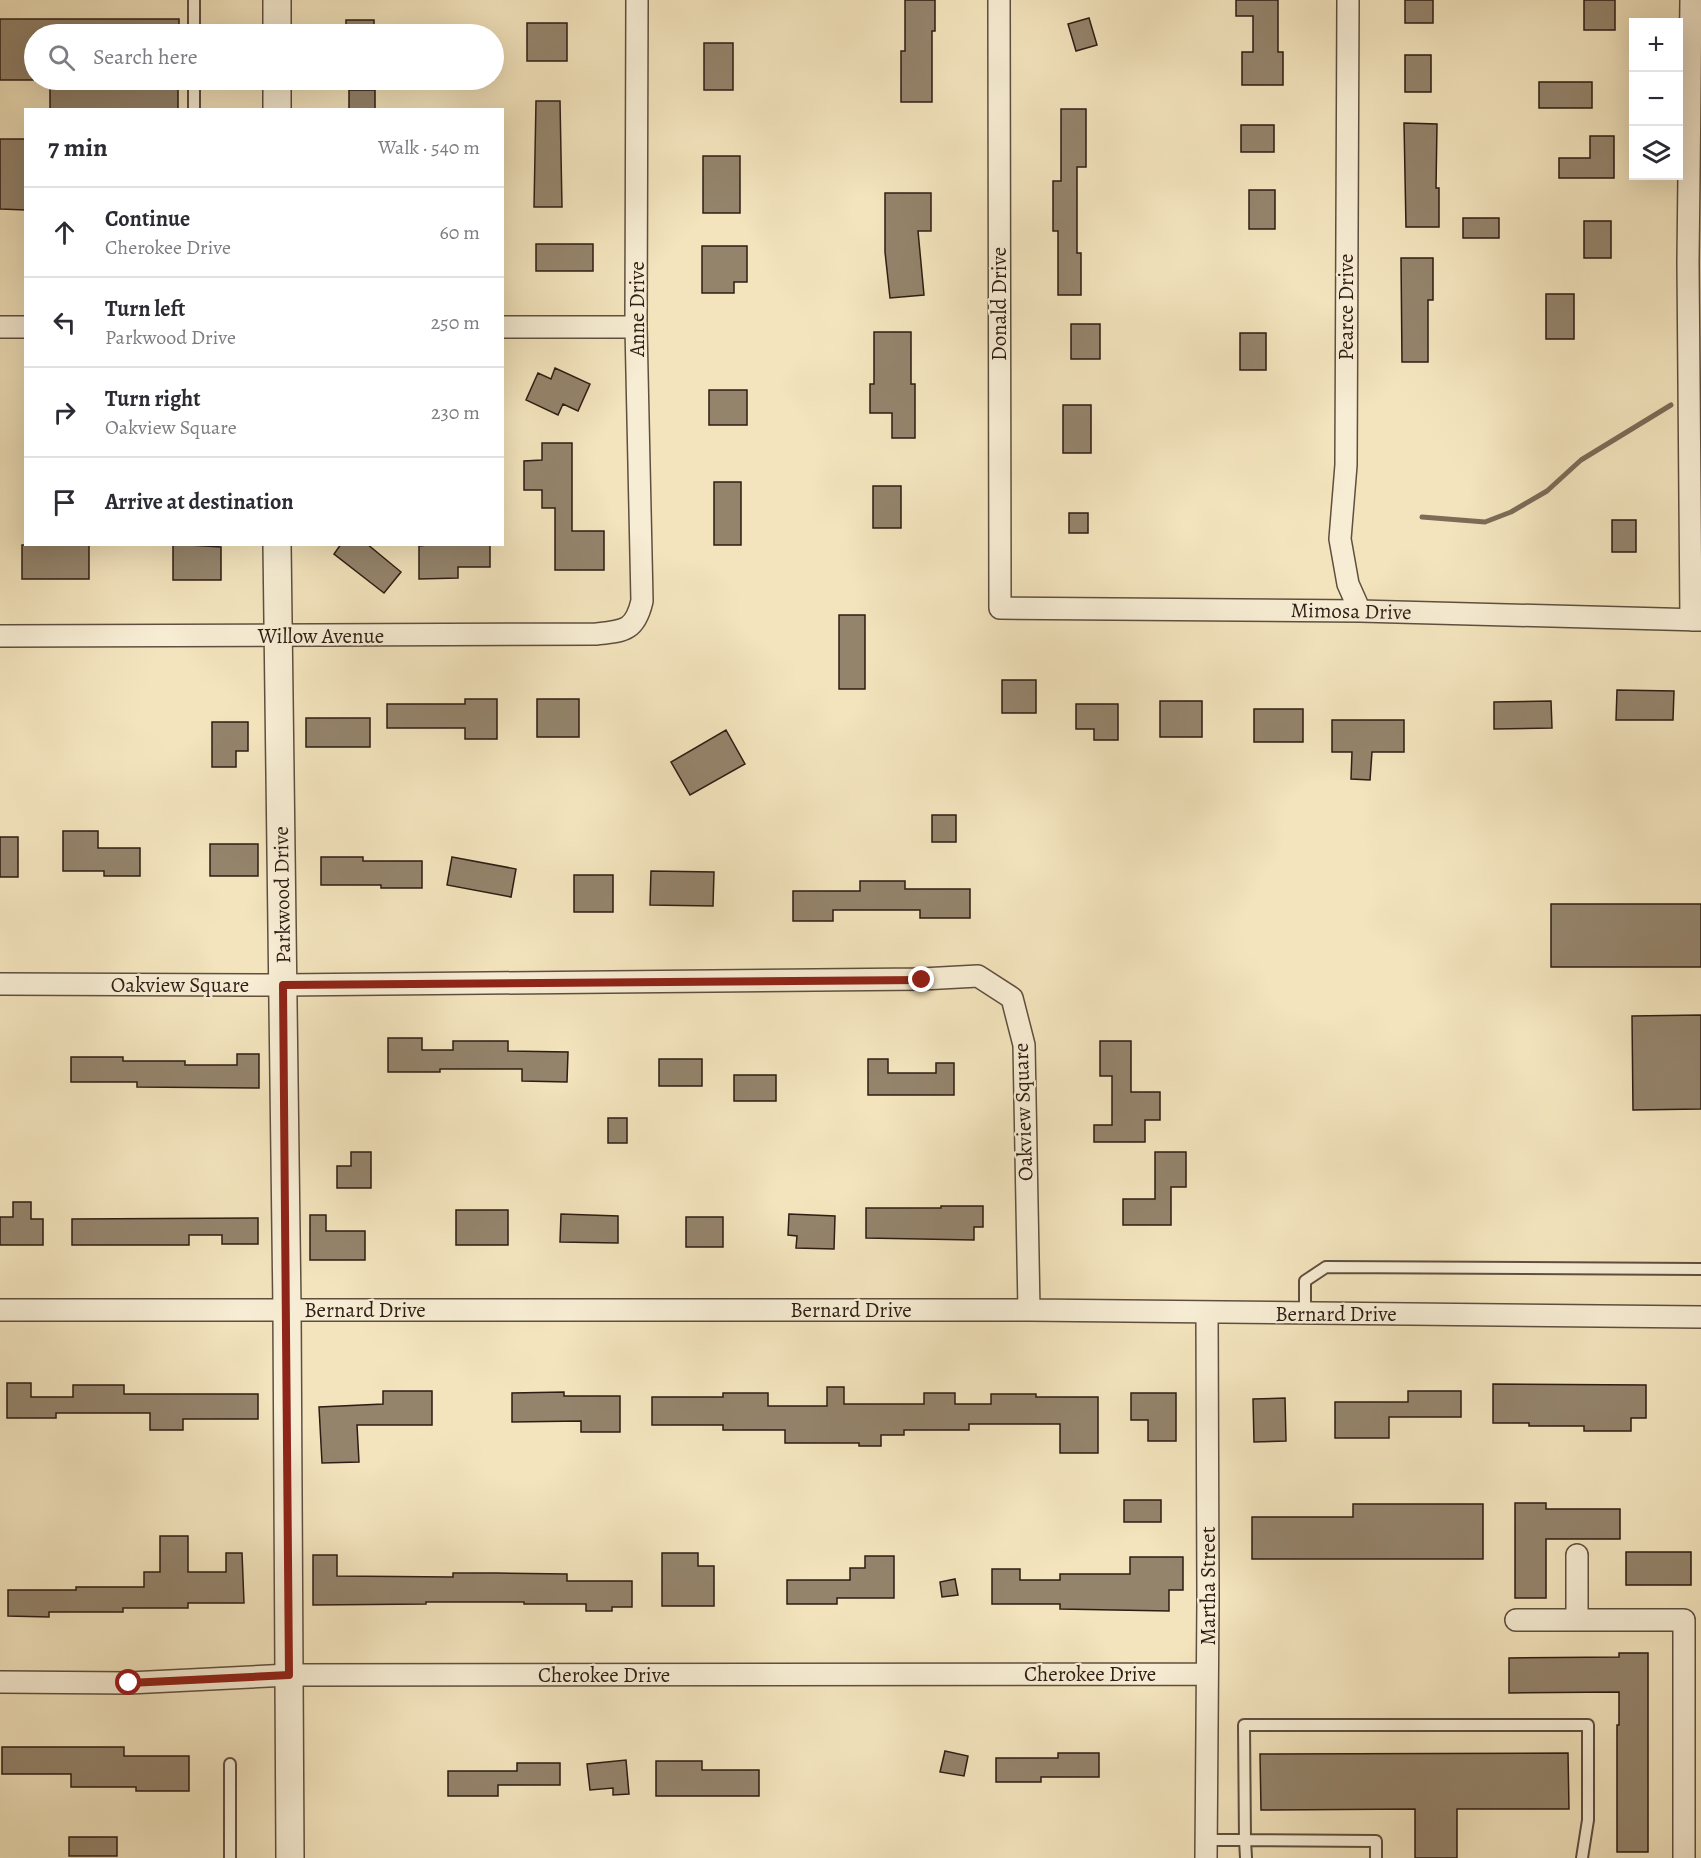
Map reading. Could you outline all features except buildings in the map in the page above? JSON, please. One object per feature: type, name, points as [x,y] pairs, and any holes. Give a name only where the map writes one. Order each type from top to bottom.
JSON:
[{"type":"street","points":[[277,0],[277,24]]},
{"type":"street","name":"Anne Drive","points":[[637,0],[636,327],[642,601],[638,618]]},
{"type":"street","name":"Donald Drive","points":[[999,0],[1000,608]]},
{"type":"street","name":"Pearce Drive","points":[[1348,0],[1346,465],[1340,538],[1348,584],[1360,611]]},
{"type":"street","points":[[1691,0],[1688,274],[1696,620]]},
{"type":"street","points":[[277,90],[277,108]]},
{"type":"street","points":[[0,327],[24,327]]},
{"type":"street","points":[[504,327],[636,327]]},
{"type":"street","name":"Parkwood Drive","points":[[277,546],[287,1310],[290,1858]]},
{"type":"street","name":"Mimosa Drive","points":[[1000,608],[1360,611],[1696,620]]},
{"type":"street","name":"Willow Avenue","points":[[0,636],[596,634],[616,632],[633,624],[638,618]]},
{"type":"street","name":"Oakview Square","points":[[0,984],[283,985],[922,980],[978,976],[1012,998],[1024,1045],[1029,1310]]},
{"type":"street","name":"Bernard Drive","points":[[0,1310],[1029,1310],[1207,1314],[1701,1317]]},
{"type":"street","name":"Martha Street","points":[[1206,1849],[1207,1314]]},
{"type":"street","points":[[1577,1555],[1577,1620]]},
{"type":"street","points":[[1516,1620],[1693,1620],[1684,1858]]},
{"type":"street","name":"Cherokee Drive","points":[[0,1682],[129,1683],[289,1675],[1207,1674]]},
{"type":"lane","points":[[194,0],[194,24]]},
{"type":"lane","points":[[194,90],[194,108]]},
{"type":"lane","points":[[1305,1314],[1305,1281],[1326,1267],[1701,1269]]},
{"type":"lane","points":[[1246,1858],[1244,1725],[1588,1725],[1588,1820],[1582,1858]]},
{"type":"lane","points":[[230,1764],[230,1858]]},
{"type":"lane","points":[[1206,1849],[1245,1840],[1376,1841],[1376,1858]]},
{"type":"waterway","points":[[1422,517],[1485,522],[1511,512],[1547,491],[1581,460],[1671,405]]},
{"type":"route","points":[[129,1683],[289,1675],[283,985],[922,980]]}]
